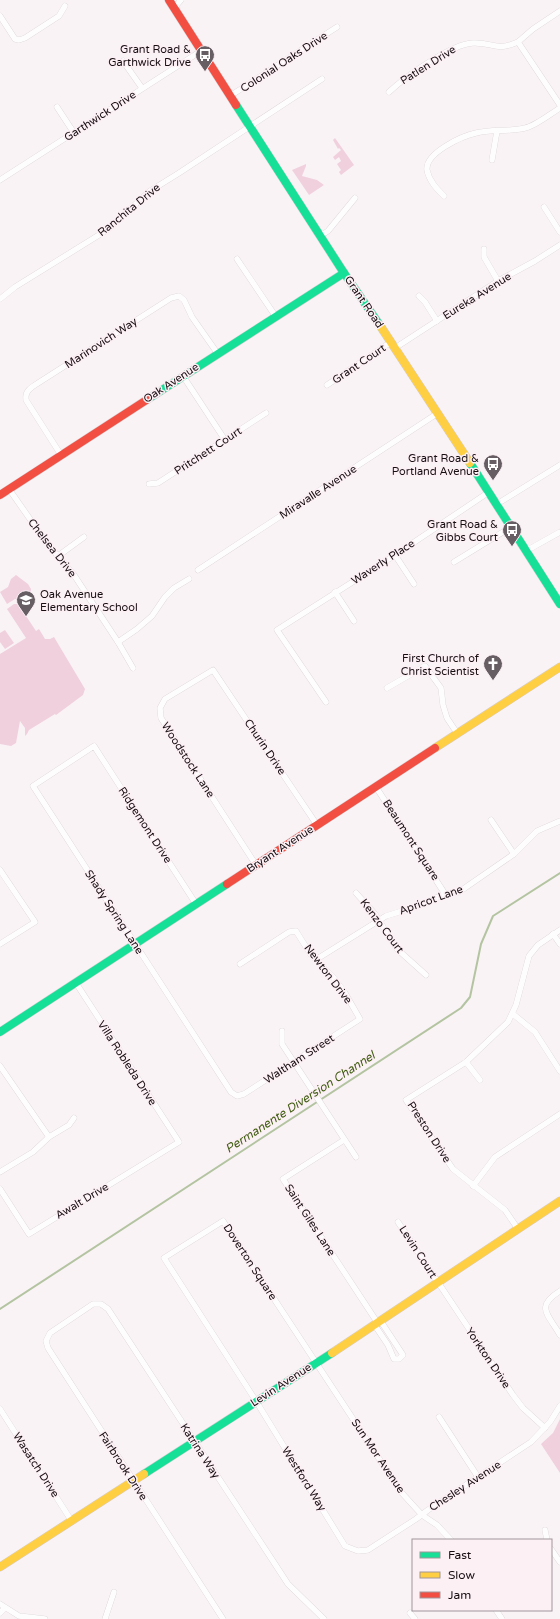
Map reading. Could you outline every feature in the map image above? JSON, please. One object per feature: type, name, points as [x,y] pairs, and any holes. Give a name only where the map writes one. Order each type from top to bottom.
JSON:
[{"type":"street","name":"Grant Road","points":[[169,0],[344,273],[490,492],[560,604]]},
{"type":"street","points":[[174,8],[181,0]]},
{"type":"street","points":[[0,16],[15,39],[18,40],[25,38],[59,16],[65,6]]},
{"type":"street","points":[[560,11],[533,28],[518,42],[560,105]]},
{"type":"street","name":"Colonial Oaks Drive","points":[[230,96],[337,28]]},
{"type":"street","name":"Patlen Drive","points":[[389,92],[403,79],[457,46],[472,43],[496,47],[507,47],[518,42]]},
{"type":"street","name":"Garthwick Drive","points":[[0,180],[201,51]]},
{"type":"street","points":[[123,61],[142,88]]},
{"type":"street","name":"Ranchita Drive","points":[[0,299],[15,287],[107,230],[150,191],[322,79]]},
{"type":"street","points":[[57,107],[74,133]]},
{"type":"street","points":[[444,196],[430,179],[427,170],[429,162],[444,147],[463,136],[477,132],[526,128],[560,108]]},
{"type":"street","points":[[492,160],[497,131]]},
{"type":"street","points":[[320,236],[328,231],[355,198]]},
{"type":"street","points":[[544,208],[560,232]]},
{"type":"street","name":"Eureka Avenue","points":[[393,345],[437,321],[498,281],[535,261],[560,245]]},
{"type":"street","points":[[484,248],[484,257],[498,281]]},
{"type":"street","points":[[237,259],[276,317]]},
{"type":"street","name":"Oak Avenue","points":[[0,495],[344,273]]},
{"type":"street","name":"Marinovich Way","points":[[62,455],[26,400],[28,390],[35,385],[170,298],[176,296],[179,296],[184,300],[192,317],[218,354]]},
{"type":"street","points":[[419,296],[425,302],[437,321]]},
{"type":"street","name":"Grant Court","points":[[327,385],[393,345]]},
{"type":"street","points":[[183,376],[225,440]]},
{"type":"street","name":"Pritchett Court","points":[[149,484],[158,483],[266,413]]},
{"type":"street","name":"Miravalle Avenue","points":[[198,570],[438,413]]},
{"type":"street","points":[[497,504],[560,465]]},
{"type":"street","name":"Chelsea Drive","points":[[9,489],[46,542],[74,575],[118,642],[133,668]]},
{"type":"street","name":"Waverly Place","points":[[326,702],[277,630],[395,555],[490,492]]},
{"type":"street","points":[[454,562],[511,527]]},
{"type":"street","points":[[526,551],[560,532]]},
{"type":"street","points":[[58,556],[84,537]]},
{"type":"street","points":[[395,555],[414,584]]},
{"type":"street","points":[[118,642],[137,629],[152,616],[165,597],[174,588],[189,579]]},
{"type":"street","points":[[335,592],[354,621]]},
{"type":"street","points":[[388,688],[425,666],[441,688],[443,706],[447,718],[456,733]]},
{"type":"street","name":"Bryant Avenue","points":[[0,1032],[376,787],[456,733],[560,667]]},
{"type":"street","name":"Churin Drive","points":[[213,670],[317,825]]},
{"type":"street","name":"Woodstock Lane","points":[[213,670],[165,699],[160,708],[161,718],[256,865]]},
{"type":"street","name":"Ridgemont Drive","points":[[94,746],[196,904]]},
{"type":"street","name":"Shady Spring Lane","points":[[94,746],[33,786],[231,1092],[236,1096]]},
{"type":"street","name":"Beaumont Square","points":[[376,787],[445,894]]},
{"type":"street","points":[[491,820],[514,854]]},
{"type":"street","name":"Apricot Lane","points":[[317,959],[379,920],[445,894],[459,892],[514,854],[537,831],[560,822]]},
{"type":"street","points":[[0,870],[35,922],[0,944]]},
{"type":"street","name":"Kenzo Court","points":[[356,893],[379,920],[397,949],[426,975]]},
{"type":"street","name":"Preston Drive","points":[[518,1229],[505,1210],[453,1169],[406,1100],[466,1062],[508,1022],[513,1014],[530,956],[538,945],[560,930]]},
{"type":"street","name":"Newton Drive","points":[[240,964],[285,934],[296,931],[312,955],[345,993],[360,1019]]},
{"type":"street","points":[[553,934],[560,944]]},
{"type":"street","name":"Villa Robleda Drive","points":[[76,983],[179,1142]]},
{"type":"street","points":[[513,1014],[535,1032],[560,1071]]},
{"type":"street","name":"Waltham Street","points":[[236,1096],[244,1094],[360,1019]]},
{"type":"street","points":[[282,1031],[282,1044],[356,1157]]},
{"type":"street","points":[[466,1062],[480,1080]]},
{"type":"street","points":[[0,1066],[49,1137]]},
{"type":"street","points":[[473,1186],[495,1157],[560,1114]]},
{"type":"street","points":[[0,1172],[33,1152],[49,1137],[69,1125],[74,1118]]},
{"type":"street","name":"Saint Giles Lane","points":[[344,1140],[283,1179],[377,1322],[403,1355],[399,1359],[394,1359],[377,1322]]},
{"type":"street","name":"Awalt Drive","points":[[0,1190],[29,1234],[179,1142]]},
{"type":"street","name":"Levin Avenue","points":[[0,1567],[132,1480],[316,1363],[560,1201]]},
{"type":"street","name":"Doverton Square","points":[[256,1401],[164,1258],[224,1221],[316,1363]]},
{"type":"street","name":"Levin Court","points":[[398,1222],[437,1282]]},
{"type":"street","name":"Yorkton Drive","points":[[437,1282],[513,1395],[523,1408],[544,1428]]},
{"type":"street","points":[[560,1291],[550,1297],[546,1306],[547,1315],[560,1335]]},
{"type":"street","name":"Katrina Way","points":[[72,1318],[93,1304],[101,1304],[108,1309],[288,1584],[324,1619]]},
{"type":"street","name":"Fairbrook Drive","points":[[72,1318],[50,1333],[46,1341],[48,1348],[222,1619]]},
{"type":"street","points":[[388,1345],[394,1342]]},
{"type":"street","name":"Sun Mor Avenue","points":[[316,1363],[401,1492],[422,1514],[437,1525],[450,1539]]},
{"type":"street","name":"Westford Way","points":[[256,1401],[345,1546],[358,1551]]},
{"type":"street","name":"Chesley Avenue","points":[[358,1551],[368,1550],[531,1442],[544,1428],[560,1406]]},
{"type":"street","name":"Wasatch Drive","points":[[0,1410],[71,1520]]},
{"type":"street","points":[[439,1417],[478,1477]]},
{"type":"street","points":[[544,1530],[547,1539]]},
{"type":"street","points":[[552,1550],[560,1562]]},
{"type":"street","points":[[105,1619],[114,1592]]},
{"type":"street","points":[[0,1613],[2,1606],[19,1616],[45,1619]]},
{"type":"street","points":[[410,1612],[415,1619]]},
{"type":"shaded area","points":[[335,138],[354,165],[341,175],[339,172],[341,170],[337,164],[341,161],[339,157],[335,160],[333,157],[341,150],[339,148],[338,149],[333,140]]},
{"type":"shaded area","points":[[306,164],[302,176],[317,180],[324,185],[309,195],[292,170]]},
{"type":"shaded area","points":[[16,575],[28,584],[31,589],[30,598],[26,601],[15,599],[7,604],[0,592],[8,587],[11,579]]},
{"type":"shaded area","points":[[14,604],[18,604],[36,631],[39,629],[45,639],[54,637],[85,689],[83,695],[56,715],[55,714],[29,730],[25,736],[25,728],[20,721],[16,743],[11,746],[0,744],[0,654],[26,638],[7,609]]},
{"type":"shaded area","points":[[5,630],[14,643],[5,649],[0,642],[0,633]]},
{"type":"shaded area","points":[[560,1419],[560,1473],[541,1444],[553,1433]]},
{"type":"waterway","name":"Permanente Diversion Channel","points":[[0,1309],[461,1008],[470,997],[481,944],[493,916],[560,873]]},
{"type":"traffic: fast","points":[[236,105],[344,273],[381,327]]},
{"type":"traffic: fast","points":[[148,399],[344,273]]},
{"type":"traffic: fast","points":[[470,463],[560,604]]},
{"type":"traffic: fast","points":[[0,1032],[227,884]]},
{"type":"traffic: fast","points":[[144,1474],[332,1353]]},
{"type":"traffic: slow","points":[[381,327],[470,463]]},
{"type":"traffic: slow","points":[[435,748],[560,667]]},
{"type":"traffic: slow","points":[[332,1353],[560,1201]]},
{"type":"traffic: slow","points":[[0,1567],[144,1474]]},
{"type":"traffic: jam","points":[[169,0],[236,105]]},
{"type":"traffic: jam","points":[[0,495],[148,399]]},
{"type":"traffic: jam","points":[[227,884],[435,748]]},
{"type":"place","name":"Grant Road & Garthwick Drive","points":[[205,72]]},
{"type":"place","name":"Grant Road & Portland Avenue","points":[[493,481]]},
{"type":"place","name":"Grant Road & Gibbs Court","points":[[512,547]]},
{"type":"place","name":"Oak Avenue Elementary School","points":[[26,617]]},
{"type":"place","name":"First Church of Christ Scientist","points":[[493,681]]}]
